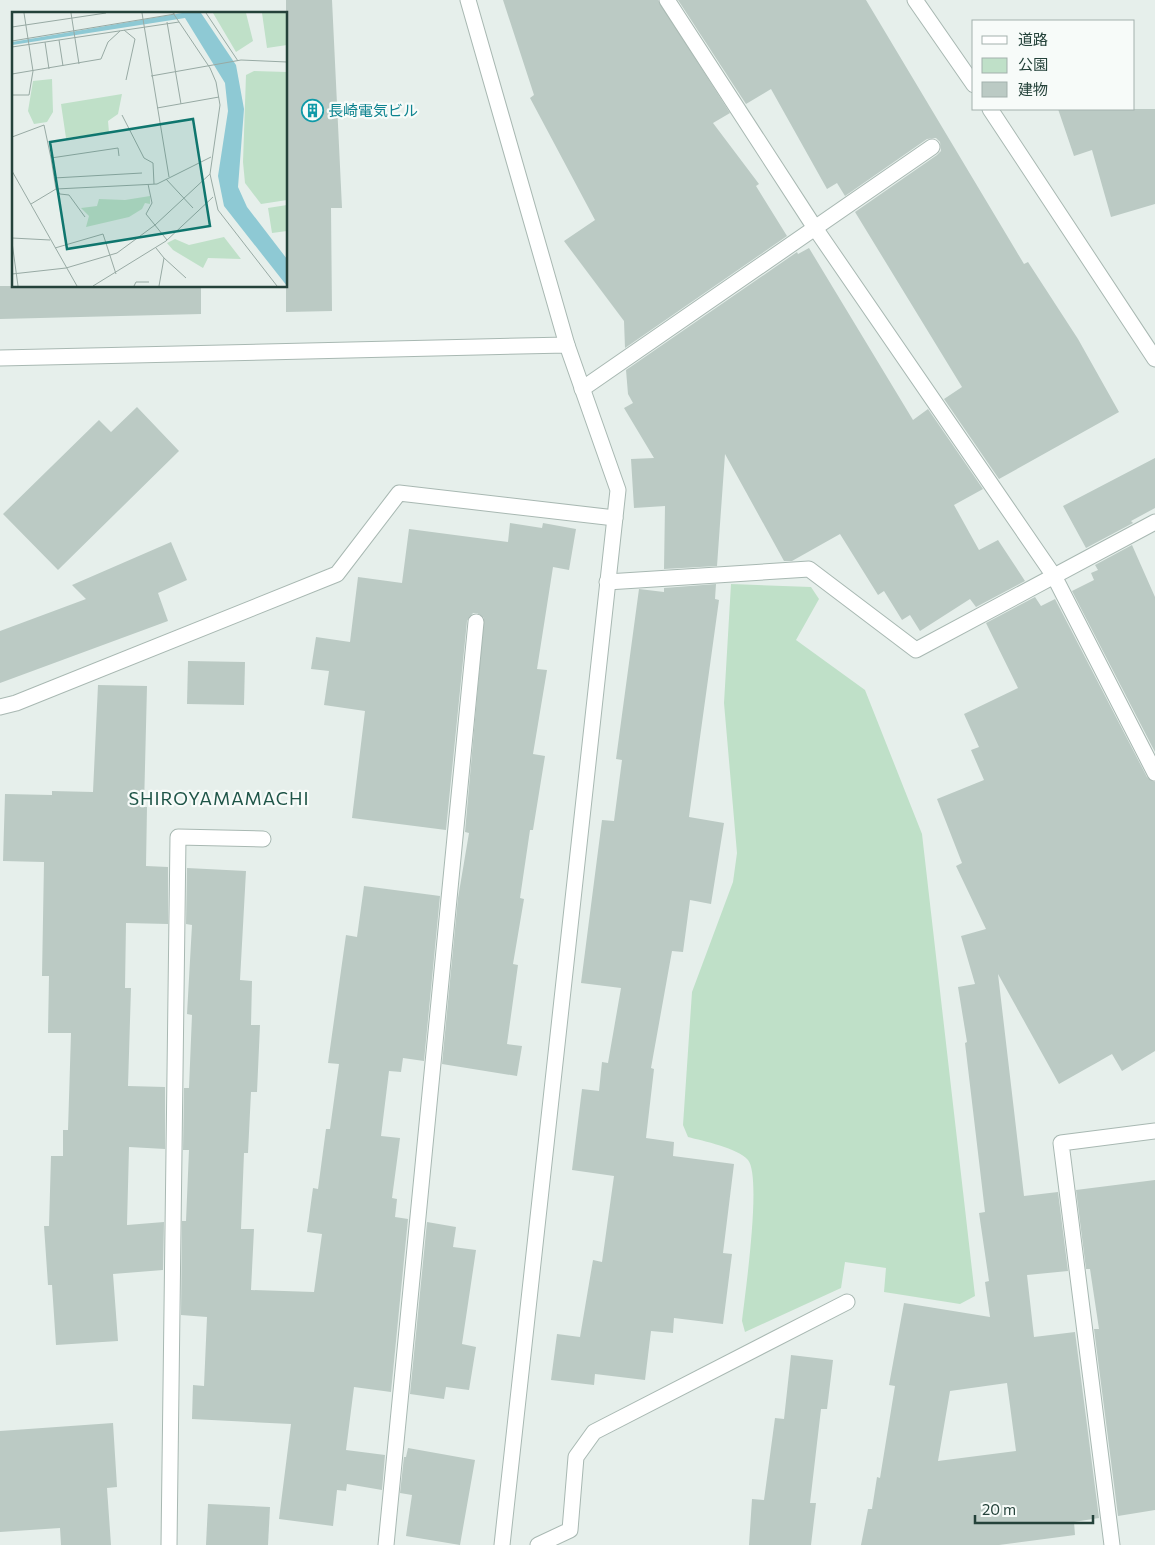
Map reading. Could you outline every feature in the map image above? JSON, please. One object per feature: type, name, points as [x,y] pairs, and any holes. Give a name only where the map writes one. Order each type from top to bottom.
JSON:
[{"type":"street","points":[[468,0],[567,346],[618,490],[502,1545]]},
{"type":"street","points":[[667,0],[815,228],[1054,576],[1155,773]]},
{"type":"street","points":[[915,0],[972,83]]},
{"type":"street","points":[[991,110],[1155,359]]},
{"type":"street","points":[[582,388],[932,147]]},
{"type":"street","points":[[0,358],[567,346]]},
{"type":"street","points":[[0,707],[16,704],[337,574],[399,493],[615,518]]},
{"type":"street","points":[[607,582],[809,569],[916,650],[1155,522]]},
{"type":"street","points":[[386,1545],[476,622]]},
{"type":"street","points":[[169,1545],[178,837],[263,838]]},
{"type":"street","points":[[1112,1545],[1061,1143],[1155,1131]]},
{"type":"street","points":[[538,1545],[570,1530],[576,1457],[594,1432],[847,1302]]},
{"type":"green space","points":[[731,584],[811,587],[819,599],[796,640],[865,690],[922,834],[975,1296],[960,1304],[884,1292],[886,1268],[845,1262],[841,1288],[745,1332],[742,1321],[753,1211],[752,1171],[748,1160],[737,1152],[688,1137],[683,1125],[692,992],[733,882],[737,853],[724,703]]},
{"type":"building","name":"長崎電気ビル","points":[[286,0],[332,0],[342,208],[331,208],[332,311],[286,312],[286,288],[288,288],[288,12],[286,12]]},
{"type":"building","points":[[503,0],[658,0],[730,113],[713,123],[759,184],[756,186],[787,236],[625,348],[624,321],[564,241],[595,220],[530,98],[534,95]]},
{"type":"building","points":[[678,0],[866,0],[1024,264],[1028,262],[1078,339],[1119,412],[999,479],[944,399],[962,387],[855,212],[937,155],[941,151],[940,142],[936,138],[927,139],[845,196],[837,183],[827,189],[771,89],[746,104]]},
{"type":"building","points":[[1155,109],[1155,204],[1111,217],[1092,150],[1074,156],[1058,110]]},
{"type":"building","points":[[809,248],[913,420],[928,409],[983,489],[954,505],[979,550],[998,540],[1025,581],[976,607],[970,599],[920,631],[910,615],[902,620],[884,591],[878,595],[840,534],[792,561],[784,561],[725,454],[717,566],[664,569],[665,506],[634,508],[631,459],[654,458],[624,408],[633,403],[628,394],[626,370],[797,252],[798,254]]},
{"type":"building","points":[[0,286],[12,286],[12,288],[201,288],[201,314],[0,319]]},
{"type":"building","points":[[137,407],[179,451],[58,570],[3,514],[99,420],[111,432]]},
{"type":"building","points":[[1155,458],[1155,508],[1131,521],[1133,523],[1086,548],[1063,506]]},
{"type":"building","points":[[510,523],[542,528],[543,523],[576,529],[569,570],[553,567],[537,669],[547,670],[533,754],[545,756],[533,830],[530,830],[520,898],[524,899],[513,964],[518,965],[507,1044],[522,1046],[517,1076],[442,1064],[458,898],[469,833],[465,832],[484,618],[477,613],[473,613],[467,621],[446,830],[352,818],[365,711],[324,705],[329,671],[311,669],[316,637],[350,642],[358,577],[402,583],[409,529],[508,542]]},
{"type":"building","points":[[171,542],[187,580],[158,593],[168,621],[0,683],[0,631],[86,599],[72,585]]},
{"type":"building","points":[[1132,545],[1155,597],[1155,752],[1072,591],[1094,580],[1091,573],[1098,570],[1095,565]]},
{"type":"building","points":[[716,584],[715,599],[719,600],[689,817],[724,823],[711,904],[690,900],[683,952],[672,951],[651,1068],[654,1069],[646,1138],[674,1142],[673,1156],[734,1164],[723,1253],[732,1254],[723,1324],[674,1318],[673,1333],[651,1331],[645,1380],[595,1374],[594,1385],[551,1380],[557,1334],[580,1337],[593,1260],[602,1262],[614,1176],[572,1170],[582,1089],[599,1091],[602,1062],[608,1063],[621,988],[581,983],[602,820],[614,821],[622,760],[616,759],[639,589],[664,592],[664,588]]},
{"type":"building","points":[[1035,597],[1041,606],[1055,599],[1147,777],[1155,782],[1155,1051],[1122,1071],[1112,1054],[1059,1084],[998,974],[1024,1196],[1058,1192],[1068,1271],[1027,1275],[1034,1337],[1075,1332],[1099,1518],[1074,1522],[1075,1535],[999,1545],[861,1545],[868,1509],[872,1509],[877,1477],[880,1478],[895,1386],[889,1385],[904,1303],[990,1317],[985,1282],[989,1281],[979,1213],[985,1212],[965,1043],[967,1042],[958,987],[975,984],[961,936],[986,929],[956,866],[962,863],[937,799],[984,780],[971,750],[979,747],[964,714],[1018,688],[986,623]],"holes":[[[1007,1383],[1016,1451],[938,1461],[950,1391]]]},
{"type":"building","points":[[188,661],[245,662],[244,705],[187,704]]},
{"type":"building","points":[[98,685],[147,686],[144,807],[147,807],[146,866],[168,867],[168,924],[126,923],[125,988],[131,988],[128,1086],[165,1087],[165,1149],[129,1147],[127,1225],[164,1222],[163,1270],[113,1274],[118,1341],[56,1345],[52,1285],[48,1285],[44,1226],[49,1226],[51,1156],[63,1156],[63,1130],[68,1130],[71,1033],[48,1033],[49,976],[42,976],[44,862],[3,861],[5,794],[52,795],[52,791],[93,792]]},
{"type":"building","points":[[187,868],[246,871],[240,980],[252,981],[251,1025],[260,1025],[257,1092],[251,1092],[248,1153],[244,1153],[241,1229],[254,1229],[251,1290],[314,1292],[322,1234],[307,1232],[313,1188],[318,1189],[326,1129],[330,1129],[339,1064],[328,1063],[346,935],[357,937],[364,886],[440,896],[424,1061],[403,1058],[401,1072],[389,1071],[381,1136],[400,1138],[392,1198],[397,1199],[395,1217],[408,1219],[391,1392],[354,1387],[346,1450],[385,1455],[382,1490],[347,1484],[346,1491],[337,1490],[333,1526],[279,1519],[291,1424],[192,1419],[193,1385],[204,1386],[207,1317],[181,1315],[182,1221],[186,1221],[189,1150],[183,1150],[184,1088],[189,1088],[192,1015],[187,1014],[192,925],[186,924]]},
{"type":"building","points":[[1155,1180],[1155,1510],[1118,1516],[1094,1329],[1099,1329],[1090,1269],[1086,1269],[1076,1190]]},
{"type":"building","points":[[427,1222],[456,1227],[453,1247],[476,1250],[462,1344],[476,1347],[469,1390],[446,1387],[444,1399],[410,1394]]},
{"type":"building","points":[[791,1355],[833,1360],[827,1409],[821,1409],[810,1503],[816,1503],[811,1545],[749,1545],[752,1499],[764,1500],[775,1418],[784,1419]]},
{"type":"building","points":[[113,1423],[117,1487],[107,1488],[111,1545],[61,1545],[60,1528],[0,1532],[0,1431]]},
{"type":"building","points":[[408,1448],[475,1460],[460,1545],[406,1536],[412,1495],[400,1493],[404,1457],[406,1457]]},
{"type":"building","points":[[208,1504],[270,1507],[268,1545],[206,1545]]},
{"type":"place","name":"長崎電気ビル","points":[[312,111]]},
{"type":"district","name":"SHIROYAMAMACHI","points":[[219,799]]}]
